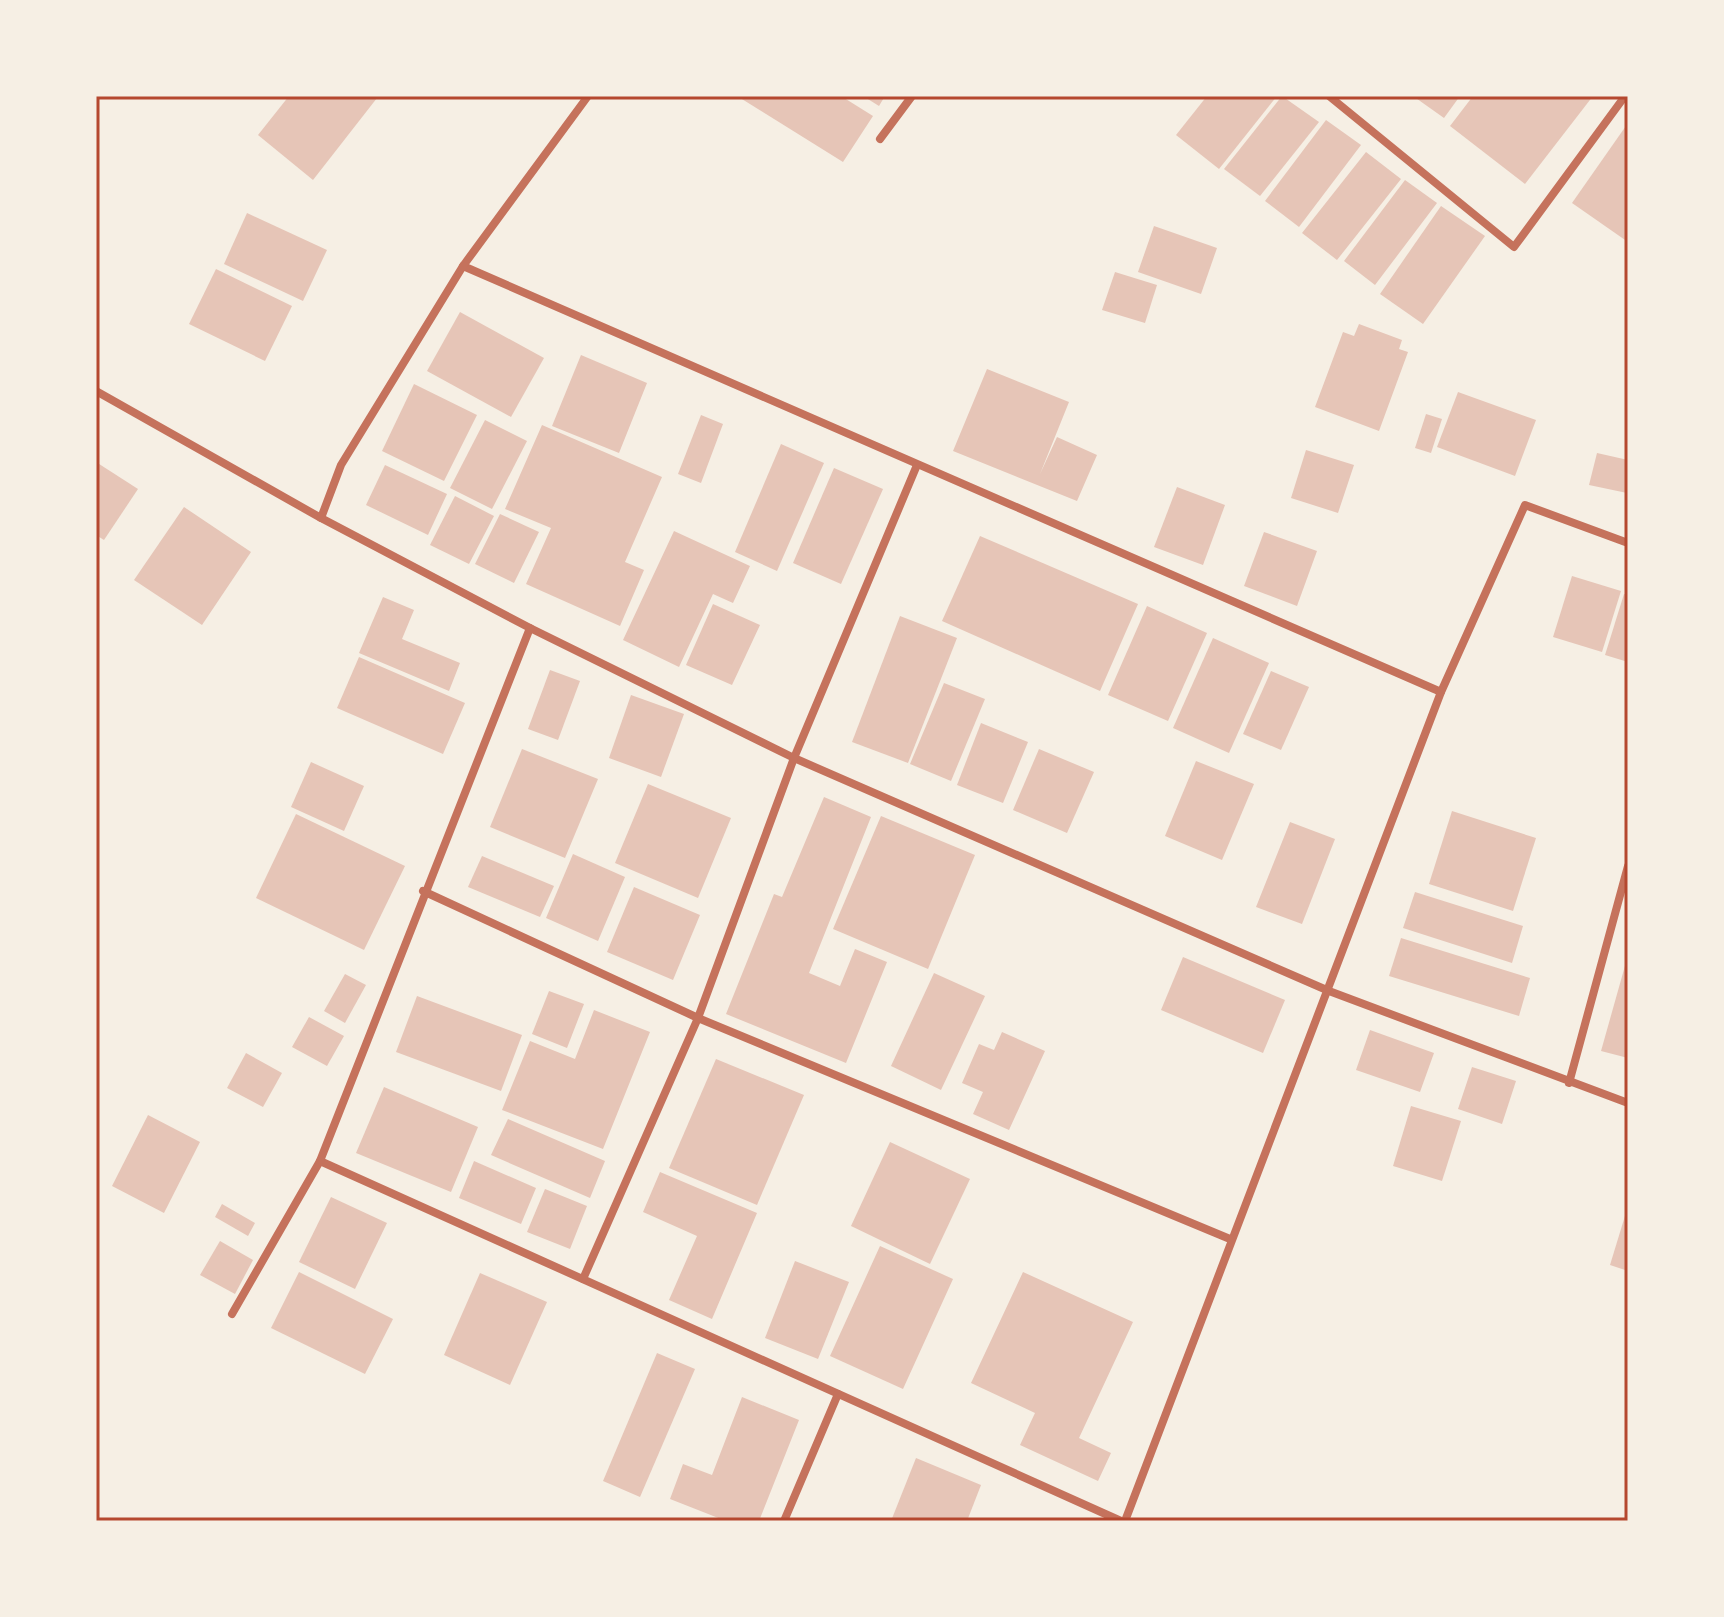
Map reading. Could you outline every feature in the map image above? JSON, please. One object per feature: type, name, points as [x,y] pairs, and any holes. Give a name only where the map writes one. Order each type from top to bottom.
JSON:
[{"type":"street","points":[[321,518],[341,465],[463,266],[588,96]]},
{"type":"street","points":[[880,139],[912,96]]},
{"type":"street","points":[[1329,96],[1514,247],[1625,96]]},
{"type":"street","points":[[463,266],[1441,692]]},
{"type":"street","points":[[96,391],[321,518],[530,628],[794,758],[1329,991],[1628,1103]]},
{"type":"street","points":[[583,1279],[698,1018],[794,758],[917,465]]},
{"type":"street","points":[[320,1161],[1123,1521],[1230,1239],[1329,991],[1441,692],[1525,505],[1628,543]]},
{"type":"street","points":[[232,1314],[320,1161],[423,891],[530,628]]},
{"type":"street","points":[[1569,1083],[1628,866]]},
{"type":"street","points":[[423,891],[698,1018],[1230,1239]]},
{"type":"street","points":[[784,1521],[838,1394]]},
{"type":"building","points":[[289,96],[377,98],[313,180],[258,135]]},
{"type":"building","points":[[737,96],[841,96],[873,116],[843,162]]},
{"type":"building","points":[[863,96],[885,96],[879,106]]},
{"type":"building","points":[[1207,96],[1277,96],[1219,169],[1176,135]]},
{"type":"building","points":[[1282,96],[1319,122],[1260,196],[1224,169]]},
{"type":"building","points":[[1413,96],[1460,96],[1444,118]]},
{"type":"building","points":[[1473,96],[1593,96],[1525,184],[1450,126]]},
{"type":"building","points":[[1326,120],[1361,145],[1299,227],[1265,201]]},
{"type":"building","points":[[1628,123],[1628,242],[1572,203]]},
{"type":"building","points":[[1366,152],[1401,179],[1337,260],[1302,233]]},
{"type":"building","points":[[1405,180],[1437,203],[1375,285],[1344,261]]},
{"type":"building","points":[[1441,206],[1485,236],[1423,324],[1380,294]]},
{"type":"building","points":[[247,213],[327,250],[303,301],[224,264]]},
{"type":"building","points":[[1154,226],[1217,248],[1201,294],[1138,272]]},
{"type":"building","points":[[216,269],[292,306],[265,361],[189,324]]},
{"type":"building","points":[[1115,272],[1157,285],[1145,323],[1102,310]]},
{"type":"building","points":[[460,312],[544,358],[511,417],[427,371]]},
{"type":"building","points":[[1359,324],[1402,340],[1399,349],[1408,352],[1379,431],[1315,407],[1343,332],[1354,336]]},
{"type":"building","points":[[581,355],[647,383],[619,453],[552,426]]},
{"type":"building","points":[[987,369],[1069,402],[1040,474],[1057,437],[1097,455],[1077,501],[953,451]]},
{"type":"building","points":[[414,384],[477,415],[444,481],[382,451]]},
{"type":"building","points":[[1458,392],[1536,420],[1515,476],[1437,447]]},
{"type":"building","points":[[1426,414],[1442,419],[1431,453],[1415,448]]},
{"type":"building","points":[[701,415],[723,424],[701,483],[678,474]]},
{"type":"building","points":[[485,420],[527,441],[492,509],[450,488]]},
{"type":"building","points":[[542,425],[662,477],[625,562],[644,570],[620,626],[526,584],[551,528],[505,509]]},
{"type":"building","points":[[781,444],[824,463],[777,571],[735,552]]},
{"type":"building","points":[[1306,450],[1354,465],[1338,513],[1291,498]]},
{"type":"building","points":[[1597,453],[1628,460],[1627,493],[1589,485]]},
{"type":"building","points":[[96,462],[138,489],[104,540],[96,535]]},
{"type":"building","points":[[385,465],[447,494],[428,535],[366,505]]},
{"type":"building","points":[[834,468],[883,489],[841,584],[793,563]]},
{"type":"building","points":[[1177,487],[1225,505],[1203,565],[1154,547]]},
{"type":"building","points":[[455,496],[494,516],[469,564],[430,545]]},
{"type":"building","points":[[184,507],[251,552],[202,625],[134,580]]},
{"type":"building","points":[[500,514],[539,532],[514,583],[475,564]]},
{"type":"building","points":[[674,531],[750,566],[733,603],[713,594],[679,667],[623,640]]},
{"type":"building","points":[[1264,532],[1317,551],[1297,606],[1244,586]]},
{"type":"building","points":[[980,536],[1138,604],[1100,691],[942,621]]},
{"type":"building","points":[[1572,576],[1621,591],[1602,652],[1553,637]]},
{"type":"building","points":[[1624,594],[1628,595],[1628,662],[1605,655]]},
{"type":"building","points":[[383,597],[414,610],[402,639],[460,663],[449,691],[359,653]]},
{"type":"building","points":[[713,604],[760,625],[732,685],[686,665]]},
{"type":"building","points":[[1147,606],[1207,633],[1168,721],[1108,695]]},
{"type":"building","points":[[900,616],[957,638],[908,763],[852,742]]},
{"type":"building","points":[[1213,638],[1269,663],[1229,753],[1173,728]]},
{"type":"building","points":[[359,657],[465,703],[443,754],[337,708]]},
{"type":"building","points":[[550,670],[580,681],[558,740],[528,729]]},
{"type":"building","points":[[1271,671],[1309,687],[1281,750],[1243,734]]},
{"type":"building","points":[[944,683],[985,699],[951,781],[910,764]]},
{"type":"building","points":[[631,695],[684,714],[661,777],[609,758]]},
{"type":"building","points":[[981,723],[1028,742],[1003,803],[957,785]]},
{"type":"building","points":[[522,749],[598,779],[565,858],[490,827]]},
{"type":"building","points":[[1039,749],[1094,772],[1067,833],[1013,810]]},
{"type":"building","points":[[1196,761],[1254,784],[1222,860],[1165,836]]},
{"type":"building","points":[[311,762],[364,786],[344,831],[291,807]]},
{"type":"building","points":[[648,784],[731,818],[698,898],[615,863]]},
{"type":"building","points":[[824,797],[871,817],[809,973],[840,986],[855,949],[887,962],[846,1063],[726,1014],[774,894],[782,897]]},
{"type":"building","points":[[1452,811],[1536,838],[1513,911],[1429,884]]},
{"type":"building","points":[[296,814],[405,866],[364,950],[256,898]]},
{"type":"building","points":[[881,816],[975,855],[928,969],[833,929]]},
{"type":"building","points":[[1290,822],[1335,839],[1302,924],[1256,907]]},
{"type":"building","points":[[573,854],[625,877],[598,941],[546,918]]},
{"type":"building","points":[[482,856],[554,886],[540,917],[468,887]]},
{"type":"building","points":[[634,887],[700,915],[673,980],[607,952]]},
{"type":"building","points":[[1415,892],[1523,926],[1512,963],[1403,928]]},
{"type":"building","points":[[1401,938],[1530,978],[1519,1016],[1389,976]]},
{"type":"building","points":[[1628,955],[1628,1058],[1601,1051]]},
{"type":"building","points":[[1183,957],[1285,1000],[1263,1053],[1161,1010]]},
{"type":"building","points":[[934,973],[985,996],[941,1090],[891,1066]]},
{"type":"building","points":[[345,974],[366,985],[345,1023],[324,1011]]},
{"type":"building","points":[[549,991],[584,1004],[567,1048],[532,1034]]},
{"type":"building","points":[[417,996],[522,1035],[501,1091],[396,1052]]},
{"type":"building","points":[[594,1010],[650,1032],[603,1149],[502,1110],[530,1041],[575,1059]]},
{"type":"building","points":[[309,1017],[344,1036],[327,1066],[292,1047]]},
{"type":"building","points":[[1370,1030],[1434,1053],[1420,1092],[1356,1070]]},
{"type":"building","points":[[1002,1032],[1045,1051],[1009,1130],[973,1114],[983,1092],[962,1083],[979,1044],[994,1050]]},
{"type":"building","points":[[246,1053],[282,1073],[263,1107],[227,1088]]},
{"type":"building","points":[[716,1059],[804,1095],[757,1205],[669,1168]]},
{"type":"building","points":[[1472,1067],[1516,1081],[1502,1124],[1458,1109]]},
{"type":"building","points":[[384,1087],[478,1127],[451,1192],[356,1153]]},
{"type":"building","points":[[1411,1106],[1461,1121],[1442,1181],[1393,1166]]},
{"type":"building","points":[[148,1115],[200,1142],[164,1213],[112,1186]]},
{"type":"building","points":[[508,1119],[605,1161],[590,1198],[491,1155]]},
{"type":"building","points":[[890,1142],[970,1179],[930,1264],[851,1226]]},
{"type":"building","points":[[474,1161],[536,1188],[521,1224],[459,1198]]},
{"type":"building","points":[[660,1172],[757,1213],[712,1319],[669,1300],[697,1236],[643,1212]]},
{"type":"building","points":[[545,1189],[587,1206],[570,1249],[527,1232]]},
{"type":"building","points":[[331,1197],[387,1223],[355,1289],[299,1262]]},
{"type":"building","points":[[222,1204],[255,1223],[248,1236],[215,1217]]},
{"type":"building","points":[[1628,1206],[1628,1271],[1610,1265]]},
{"type":"building","points":[[220,1241],[253,1260],[235,1294],[200,1275]]},
{"type":"building","points":[[880,1246],[953,1279],[903,1389],[830,1356]]},
{"type":"building","points":[[795,1261],[849,1282],[818,1359],[765,1338]]},
{"type":"building","points":[[299,1272],[393,1319],[365,1374],[271,1328]]},
{"type":"building","points":[[1023,1272],[1133,1322],[1079,1438],[1111,1453],[1098,1481],[1020,1445],[1035,1413],[971,1383]]},
{"type":"building","points":[[480,1273],[547,1302],[510,1385],[444,1355]]},
{"type":"building","points":[[657,1353],[695,1369],[640,1497],[603,1481]]},
{"type":"building","points":[[742,1397],[799,1420],[759,1521],[726,1521],[670,1499],[683,1464],[712,1475]]},
{"type":"building","points":[[916,1458],[981,1485],[967,1521],[891,1521]]}]
